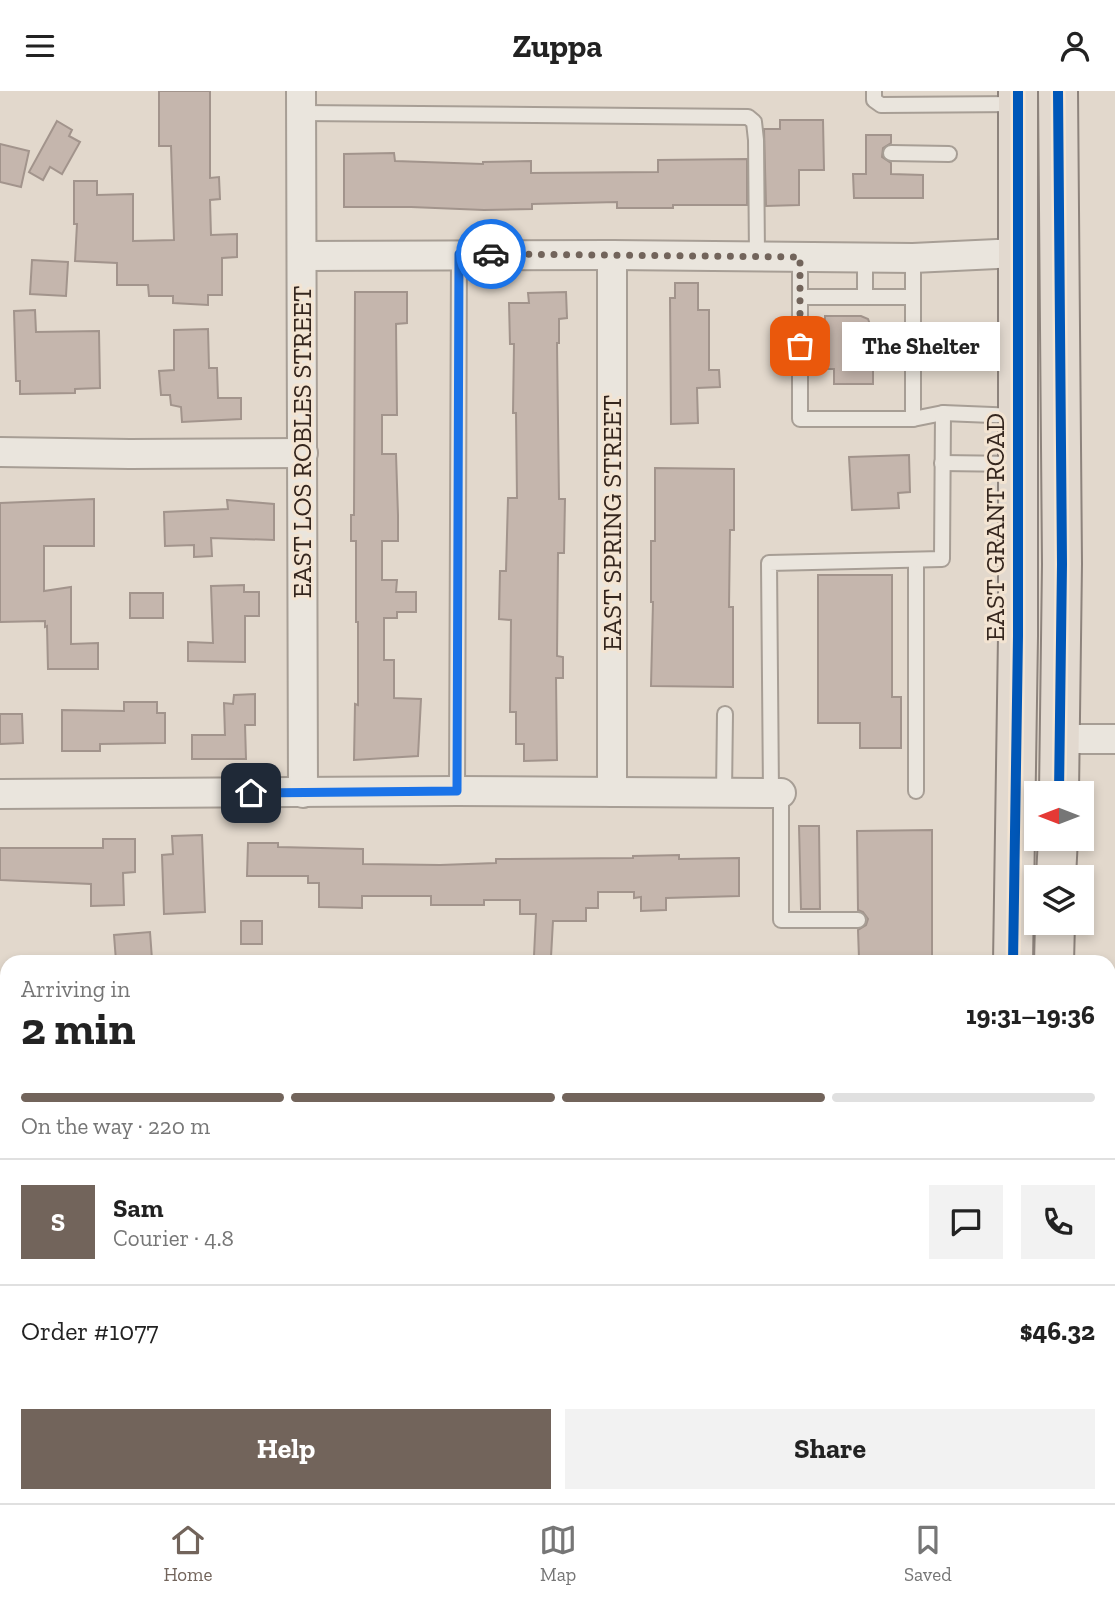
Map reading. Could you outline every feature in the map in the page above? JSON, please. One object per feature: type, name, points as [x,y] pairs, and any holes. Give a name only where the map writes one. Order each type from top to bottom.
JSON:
[{"type":"main road","points":[[1058,91],[1062,550],[1059,781]]},
{"type":"main road","name":"EAST GRANT ROAD","points":[[1013,955],[1018,636],[1018,97]]},
{"type":"main road","points":[[1054,955],[1055,935]]},
{"type":"street","name":"EAST LOS ROBLES STREET","points":[[301,102],[303,793]]},
{"type":"street","points":[[302,256],[459,254],[913,258],[1018,253]]},
{"type":"street","name":"EAST SPRING STREET","points":[[612,255],[612,792]]},
{"type":"street","points":[[0,452],[303,453]]},
{"type":"street","points":[[1060,739],[1115,739]]},
{"type":"street","points":[[0,794],[457,791],[776,793]]},
{"type":"lane","points":[[874,91],[874,100],[881,105],[1018,97]]},
{"type":"lane","points":[[301,102],[748,117],[754,122],[756,140],[757,256]]},
{"type":"lane","points":[[891,153],[949,154]]},
{"type":"lane","points":[[457,791],[459,254]]},
{"type":"lane","points":[[800,257],[800,419],[912,419],[943,413],[1017,416]]},
{"type":"lane","points":[[865,257],[865,297]]},
{"type":"lane","points":[[912,419],[913,258]]},
{"type":"lane","points":[[800,297],[912,297]]},
{"type":"lane","points":[[858,920],[781,921],[769,563],[942,559],[943,413]]},
{"type":"lane","points":[[942,463],[1017,464]]},
{"type":"lane","points":[[916,560],[916,791]]},
{"type":"lane","points":[[724,793],[725,714]]},
{"type":"building","points":[[159,91],[210,91],[210,178],[219,177],[220,199],[210,200],[211,235],[237,234],[237,257],[222,258],[222,295],[208,295],[208,305],[173,303],[173,296],[149,296],[148,285],[117,285],[117,263],[75,261],[77,224],[74,224],[74,181],[97,181],[97,195],[133,194],[133,241],[174,240],[171,146],[159,146]]},
{"type":"building","points":[[780,120],[823,120],[824,170],[799,170],[799,205],[766,206],[764,129],[780,129]]},
{"type":"building","points":[[57,121],[72,130],[69,136],[80,142],[62,174],[50,167],[43,180],[29,172]]},
{"type":"building","points":[[866,135],[891,135],[891,143],[883,148],[882,157],[891,163],[891,174],[923,175],[923,198],[854,198],[853,174],[866,174]]},
{"type":"building","points":[[0,144],[29,151],[21,187],[0,182]]},
{"type":"building","points":[[394,153],[395,161],[483,164],[531,161],[531,173],[658,172],[658,160],[747,159],[747,205],[617,208],[617,202],[532,204],[532,209],[484,210],[344,207],[344,154]]},
{"type":"building","points":[[32,260],[68,262],[66,296],[30,294]]},
{"type":"building","points":[[675,283],[698,283],[698,310],[709,310],[709,370],[719,370],[720,387],[697,388],[698,423],[671,424],[670,298],[675,298]]},
{"type":"building","points":[[355,292],[407,292],[407,323],[396,324],[397,415],[382,415],[382,454],[396,454],[398,541],[382,541],[382,580],[397,580],[396,592],[416,592],[416,612],[397,612],[397,618],[384,618],[384,660],[394,660],[394,698],[421,699],[418,756],[354,760],[355,704],[358,705],[356,541],[351,541],[351,515],[354,515]]},
{"type":"building","points":[[566,292],[567,318],[559,319],[557,343],[559,499],[565,499],[564,553],[558,553],[557,656],[563,657],[563,678],[556,678],[557,760],[524,761],[524,744],[516,744],[516,712],[510,712],[511,620],[499,619],[500,571],[506,571],[508,498],[517,498],[516,413],[513,413],[514,344],[510,344],[509,303],[529,303],[528,293]]},
{"type":"building","points":[[35,310],[36,332],[99,331],[100,388],[75,389],[75,393],[20,394],[20,381],[16,381],[14,311]]},
{"type":"building","points":[[825,316],[861,316],[868,319],[879,350],[879,358],[873,371],[873,384],[834,384],[834,369],[825,369]]},
{"type":"building","points":[[208,329],[209,368],[217,368],[218,398],[241,398],[241,419],[182,422],[181,407],[171,405],[170,395],[161,395],[159,371],[174,370],[174,330]]},
{"type":"building","points":[[909,455],[910,492],[898,493],[899,508],[852,510],[849,457]]},
{"type":"building","points":[[655,468],[734,469],[734,530],[730,530],[729,607],[733,607],[733,687],[651,686],[651,541],[655,541]]},
{"type":"building","points":[[94,499],[94,546],[44,546],[44,591],[71,587],[71,644],[98,643],[98,669],[48,669],[45,621],[0,622],[0,503]]},
{"type":"building","points":[[227,500],[274,504],[274,540],[211,538],[212,556],[194,557],[194,545],[165,546],[164,512],[228,509]]},
{"type":"building","points":[[818,575],[892,575],[892,697],[901,697],[901,748],[860,748],[860,723],[818,723]]},
{"type":"building","points":[[244,585],[244,592],[259,592],[259,616],[245,616],[245,662],[188,661],[188,642],[213,643],[211,586]]},
{"type":"building","points":[[130,593],[163,593],[163,618],[130,618]]},
{"type":"building","points":[[255,694],[255,725],[245,725],[246,759],[192,759],[192,735],[225,735],[224,703],[233,704],[234,695]]},
{"type":"building","points":[[124,702],[157,702],[157,713],[165,713],[165,743],[100,744],[100,751],[62,751],[62,710],[124,711]]},
{"type":"building","points":[[0,714],[22,714],[23,743],[0,744]]},
{"type":"building","points":[[799,826],[819,826],[820,909],[801,909]]},
{"type":"building","points":[[932,830],[932,955],[859,955],[858,930],[866,925],[868,919],[858,910],[857,831]]},
{"type":"building","points":[[202,835],[205,912],[164,914],[162,855],[173,854],[172,836]]},
{"type":"building","points":[[103,839],[135,839],[135,872],[123,873],[124,905],[91,906],[91,884],[0,880],[0,848],[103,848]]},
{"type":"building","points":[[248,843],[278,843],[278,847],[363,849],[363,864],[440,865],[496,863],[496,859],[679,855],[679,859],[739,858],[739,896],[666,898],[666,910],[641,911],[641,897],[634,898],[634,892],[598,892],[598,908],[586,908],[586,921],[553,921],[551,955],[534,955],[536,914],[520,914],[520,900],[484,900],[484,905],[431,905],[431,896],[362,896],[362,908],[319,907],[319,883],[308,883],[308,876],[247,876]]},
{"type":"building","points":[[241,921],[262,921],[262,944],[241,944]]},
{"type":"building","points":[[150,932],[152,955],[116,955],[114,935]]},
{"type":"cycle path","points":[[1013,955],[1018,636],[1018,91]]},
{"type":"cycle path","points":[[1058,91],[1062,564],[1059,781]]},
{"type":"way so far","points":[[491,254],[800,257],[800,346]]},
{"type":"place","name":"The Shelter","points":[[800,346]]},
{"type":"route","points":[[251,793],[457,791],[459,254],[491,254]]}]
